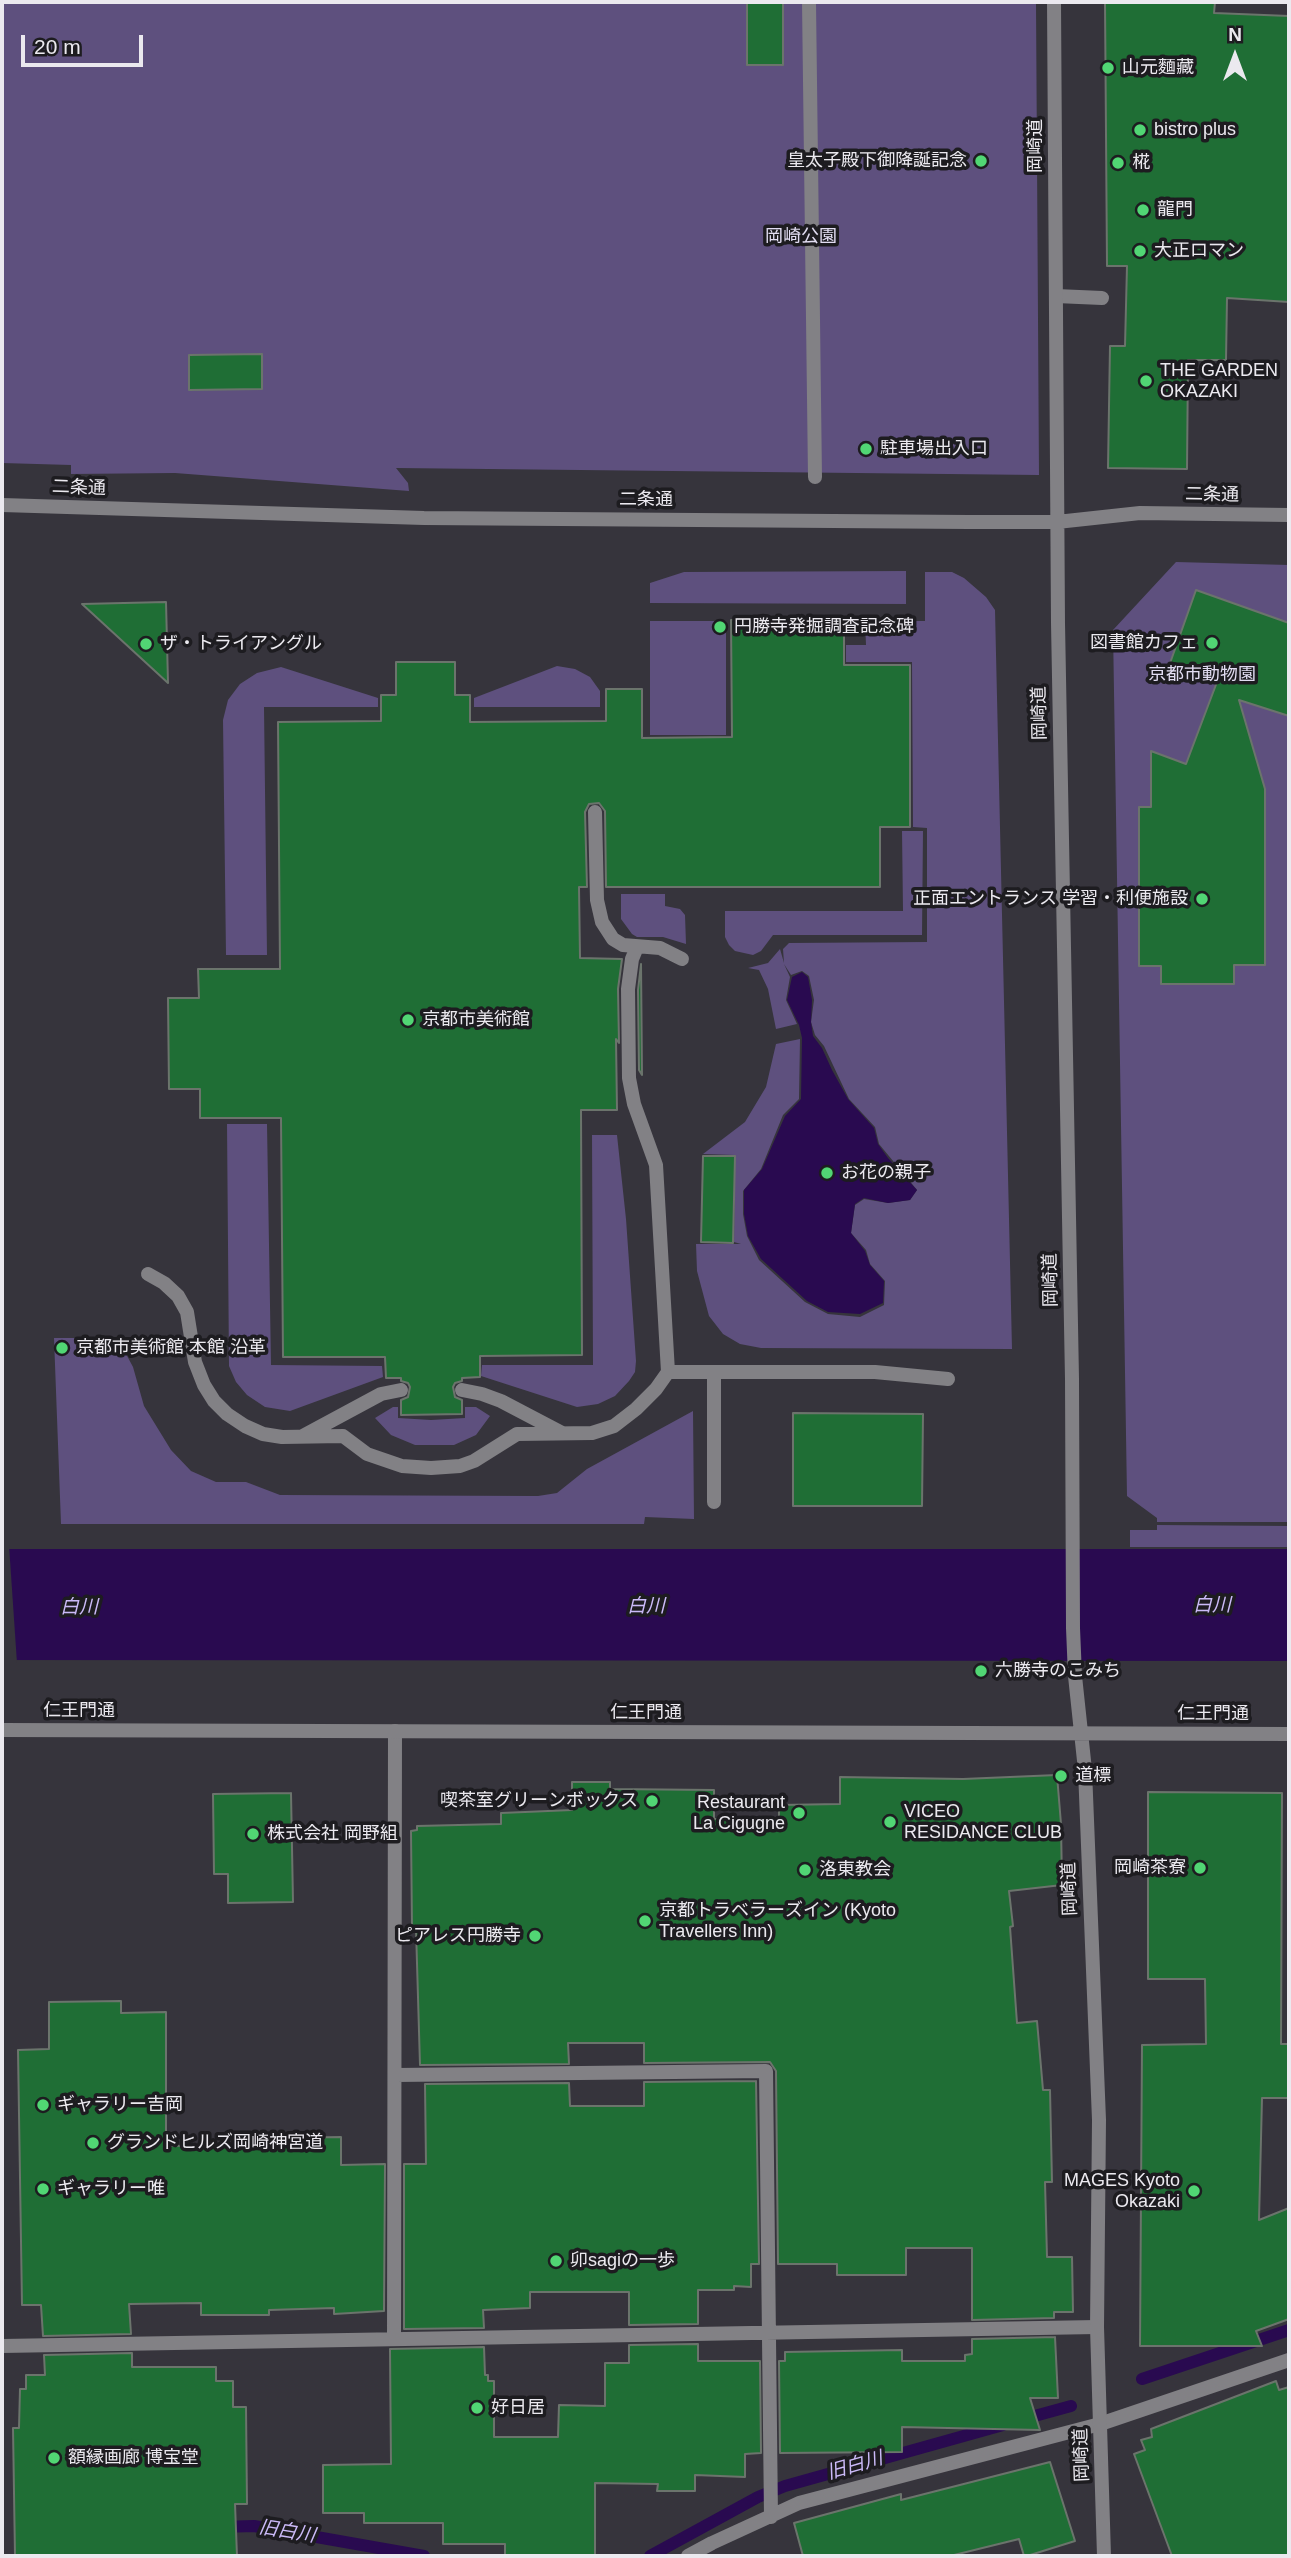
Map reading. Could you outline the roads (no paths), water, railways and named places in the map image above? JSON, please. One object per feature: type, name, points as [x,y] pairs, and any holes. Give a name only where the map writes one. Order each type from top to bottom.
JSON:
[{"type":"street","points":[[809,2],[815,477]]},
{"type":"street","name":"岡崎道","points":[[1054,2],[1057,522],[1072,1379],[1074,1676],[1085,1770],[1099,2120],[1097,2327],[1104,2556]]},
{"type":"street","points":[[1056,296],[1102,298]]},
{"type":"street","name":"二条通","points":[[2,505],[424,518],[1057,522],[1140,513],[1289,515]]},
{"type":"street","points":[[595,812],[597,901],[602,922],[613,939],[623,945],[660,948],[682,959]]},
{"type":"street","points":[[148,1274],[164,1283],[178,1296],[187,1312],[195,1362],[214,1401],[227,1414],[257,1432],[282,1437],[342,1436],[382,1461],[402,1466],[431,1468],[460,1466],[474,1461],[517,1434],[592,1433],[614,1426],[649,1396],[668,1372],[656,1165],[634,1104],[629,1078],[628,989],[632,959],[637,947]]},
{"type":"street","points":[[668,1372],[875,1372],[948,1379]]},
{"type":"street","points":[[715,1372],[715,1502]]},
{"type":"street","points":[[302,1437],[381,1394],[401,1390]]},
{"type":"street","points":[[462,1390],[501,1401],[564,1433]]},
{"type":"street","name":"仁王門通","points":[[2,1730],[1289,1734]]},
{"type":"street","points":[[394,2338],[395,1731]]},
{"type":"street","points":[[396,2075],[766,2071],[770,2510]]},
{"type":"street","points":[[2,2346],[1097,2327]]},
{"type":"street","points":[[688,2556],[770,2510],[1100,2424],[1289,2360]]},
{"type":"water","points":[[802,972],[808,977],[812,1000],[813,1036],[848,1099],[874,1128],[878,1144],[917,1190],[910,1200],[888,1203],[864,1198],[855,1204],[851,1233],[865,1251],[870,1265],[884,1281],[883,1303],[860,1314],[828,1312],[807,1301],[761,1259],[748,1236],[744,1214],[744,1190],[762,1169],[785,1116],[801,1099],[802,1038],[787,1000],[792,977]]},
{"type":"water","name":"白川","points":[[2,1549],[1289,1549],[1289,1661],[2,1660]]},
{"type":"waterway","name":"旧白川","points":[[1142,2379],[1289,2330]]},
{"type":"waterway","name":"旧白川","points":[[1020,2420],[1071,2406]]},
{"type":"waterway","name":"旧白川","points":[[650,2556],[758,2497],[785,2486],[1003,2425]]},
{"type":"waterway","name":"旧白川","points":[[220,2527],[254,2526],[424,2556]]},
{"type":"place","name":"山元麵藏","points":[[1108,68]]},
{"type":"place","name":"bistro plus","points":[[1140,130]]},
{"type":"place","name":"皇太子殿下御降誕記念","points":[[981,161]]},
{"type":"place","name":"椛","points":[[1118,163]]},
{"type":"place","name":"龍門","points":[[1143,210]]},
{"type":"place","name":"大正ロマン","points":[[1140,251]]},
{"type":"place","name":"THE GARDEN OKAZAKI","points":[[1146,381]]},
{"type":"place","name":"駐車場出入口","points":[[866,449]]},
{"type":"place","name":"円勝寺発掘調査記念碑","points":[[720,627]]},
{"type":"place","name":"図書館カフェ","points":[[1212,643]]},
{"type":"place","name":"ザ・トライアングル","points":[[146,644]]},
{"type":"place","name":"正面エントランス 学習・利便施設","points":[[1202,899]]},
{"type":"place","name":"京都市美術館","points":[[408,1020]]},
{"type":"place","name":"お花の親子","points":[[827,1173]]},
{"type":"place","name":"京都市美術館 本館 沿革","points":[[62,1348]]},
{"type":"place","name":"六勝寺のこみち","points":[[981,1671]]},
{"type":"place","name":"道標","points":[[1061,1776]]},
{"type":"place","name":"喫茶室グリーンボックス","points":[[652,1801]]},
{"type":"place","name":"Restaurant La Cigugne","points":[[799,1813]]},
{"type":"place","name":"VICEO RESIDANCE CLUB","points":[[890,1822]]},
{"type":"place","name":"株式会社 岡野組","points":[[253,1834]]},
{"type":"place","name":"岡崎茶寮","points":[[1200,1868]]},
{"type":"place","name":"洛東教会","points":[[805,1870]]},
{"type":"place","name":"京都トラベラーズイン (Kyoto Travellers Inn)","points":[[645,1921]]},
{"type":"place","name":"ピアレス円勝寺","points":[[535,1936]]},
{"type":"place","name":"ギャラリー吉岡","points":[[43,2105]]},
{"type":"place","name":"グランドヒルズ岡崎神宮道","points":[[93,2143]]},
{"type":"place","name":"ギャラリー唯","points":[[43,2189]]},
{"type":"place","name":"MAGES Kyoto Okazaki","points":[[1194,2191]]},
{"type":"place","name":"卯sagiの一歩","points":[[556,2261]]},
{"type":"place","name":"好日居","points":[[477,2408]]},
{"type":"place","name":"額縁画廊 博宝堂","points":[[54,2458]]},
{"type":"park label","name":"岡崎公園","points":[[801,237]]},
{"type":"park label","name":"京都市動物園","points":[[1202,675]]}]
